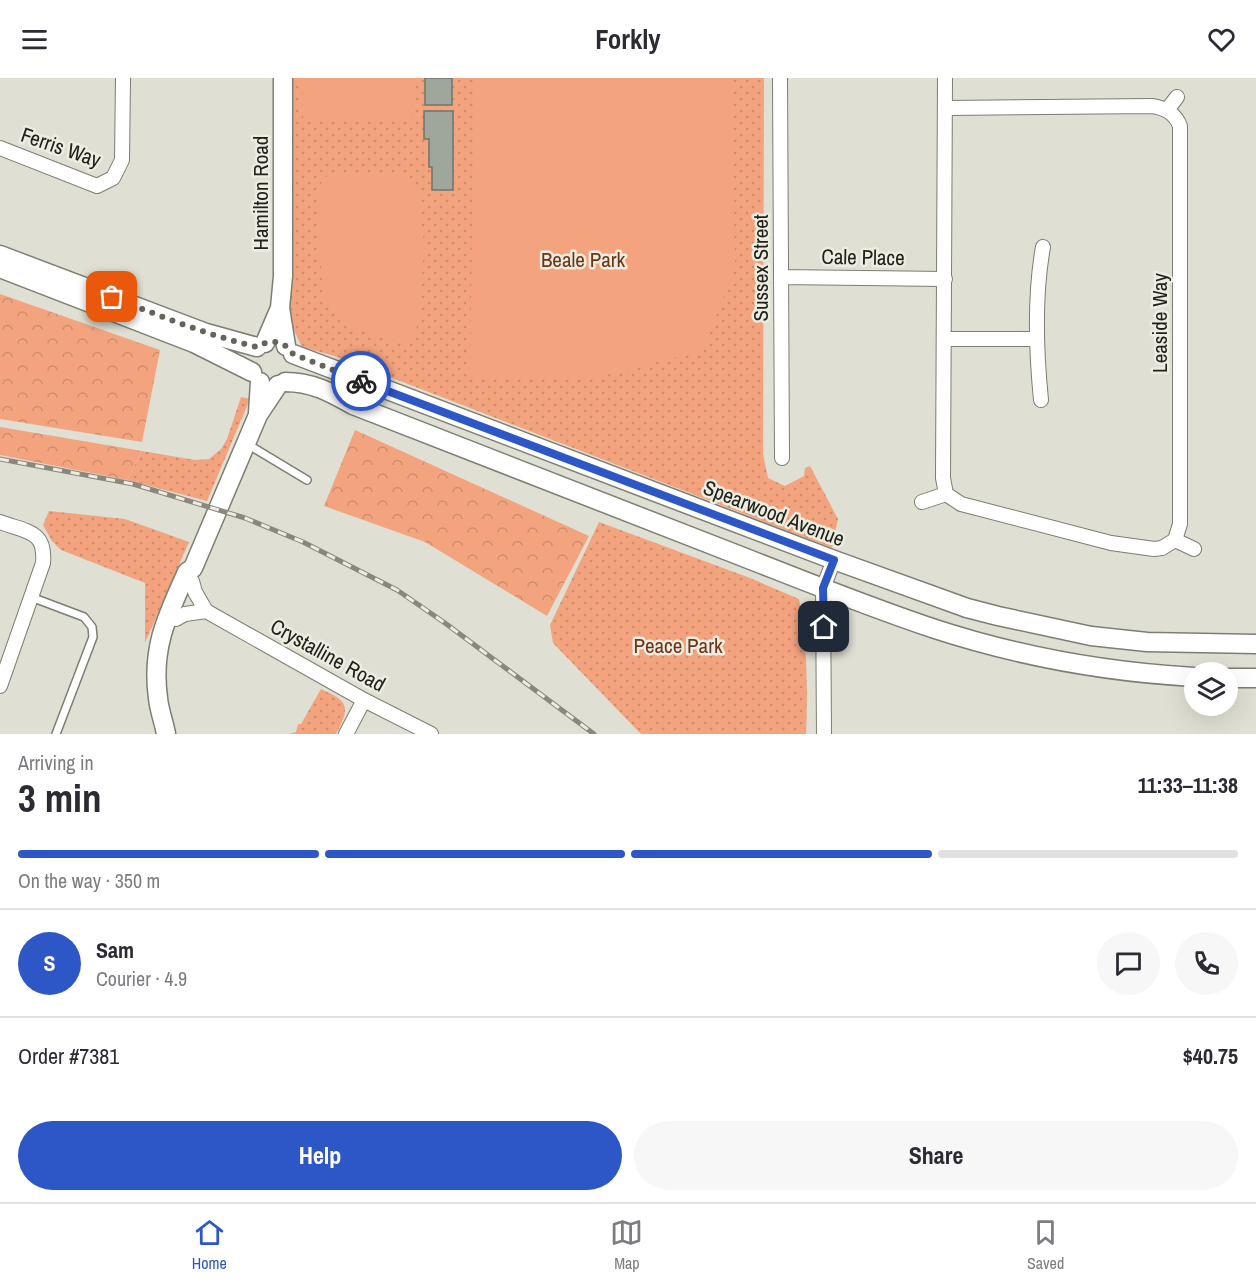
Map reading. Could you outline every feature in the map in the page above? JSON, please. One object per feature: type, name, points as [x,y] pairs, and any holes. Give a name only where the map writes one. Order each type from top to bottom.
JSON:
[{"type":"main road","name":"Hamilton Road","points":[[283,78],[283,276],[280,308],[290,350]]},
{"type":"main road","points":[[0,255],[206,333],[261,345],[272,341],[290,350],[295,360],[293,373],[269,381]]},
{"type":"main road","points":[[0,268],[194,343],[269,381],[308,383],[322,388],[353,405],[931,628],[1010,650],[1127,672],[1184,676]]},
{"type":"main road","name":"Hamilton Road","points":[[261,345],[280,308]]},
{"type":"main road","points":[[261,345],[251,359],[269,381]]},
{"type":"main road","name":"Spearwood Avenue","points":[[290,350],[834,560],[967,608],[1091,636],[1147,642],[1256,644]]},
{"type":"main road","points":[[177,734],[167,699],[164,672],[166,649],[192,574],[258,415],[269,381]]},
{"type":"main road","points":[[166,734],[158,699],[157,648],[170,610],[187,572],[192,574]]},
{"type":"main road","points":[[1238,678],[1256,678]]},
{"type":"street","name":"Ferris Way","points":[[0,148],[97,186],[113,178],[122,160],[123,78]]},
{"type":"street","name":"Sussex Street","points":[[780,78],[782,458]]},
{"type":"street","points":[[945,78],[943,478],[946,494],[961,504],[1111,543],[1154,549],[1162,548],[1175,540],[1194,549]]},
{"type":"street","points":[[946,108],[1152,106],[1167,110],[1177,97]]},
{"type":"street","name":"Leaside Way","points":[[1167,110],[1178,120],[1180,126],[1180,524],[1175,540]]},
{"type":"street","points":[[1041,400],[1037,339],[1039,270],[1043,247]]},
{"type":"street","name":"Cale Place","points":[[781,277],[945,279]]},
{"type":"street","points":[[945,339],[1037,339]]},
{"type":"street","points":[[922,502],[946,494]]},
{"type":"street","points":[[0,522],[33,534],[42,541],[44,551],[44,563],[0,686]]},
{"type":"street","points":[[825,734],[823,588],[834,560]]},
{"type":"street","points":[[176,619],[185,614],[206,610],[195,592],[192,574]]},
{"type":"street","name":"Crystalline Road","points":[[206,610],[425,732]]},
{"type":"street","points":[[346,734],[364,699]]},
{"type":"lane","points":[[245,442],[308,480]]},
{"type":"lane","points":[[31,597],[84,617],[92,627],[93,637],[56,734]]},
{"type":"green space","name":"Beale Park","points":[[293,78],[764,78],[763,454],[768,478],[785,486],[804,476],[805,468],[810,466],[838,519],[832,548],[338,357],[302,347],[289,320]]},
{"type":"green space","points":[[302,78],[413,78],[412,118],[303,118]]},
{"type":"green space","points":[[474,78],[733,78],[735,266],[704,350],[587,380],[470,378]]},
{"type":"green space","points":[[329,174],[408,175],[418,187],[424,245],[420,315],[413,340],[391,340],[342,323],[323,298],[316,189]]},
{"type":"green space","points":[[0,294],[160,350],[142,442],[0,419]]},
{"type":"green space","points":[[241,397],[250,399],[207,501],[127,480],[142,451],[195,460],[209,459],[221,449],[227,439]]},
{"type":"green space","points":[[0,427],[142,451],[127,480],[0,455]]},
{"type":"green space","points":[[355,430],[589,536],[547,616],[425,542],[324,506]]},
{"type":"green space","points":[[49,511],[125,519],[189,542],[145,643],[145,583],[61,550],[52,541],[43,525]]},
{"type":"green space","name":"Peace Park","points":[[599,522],[750,578],[799,599],[806,666],[806,734],[642,734],[639,732],[553,643],[550,625]]},
{"type":"green space","points":[[321,689],[337,697],[344,706],[344,717],[336,734],[289,734],[296,732],[298,724],[301,724]]},
{"type":"building","points":[[425,78],[452,78],[452,105],[425,105]]},
{"type":"building","points":[[424,111],[453,111],[453,190],[432,190],[429,139],[424,139]]},
{"type":"railway","points":[[0,459],[133,484],[245,518],[303,542],[397,590],[594,734]]},
{"type":"way so far","points":[[112,297],[206,333],[240,343],[257,347],[272,341],[280,342],[293,354],[361,381]]},
{"type":"route","points":[[361,381],[834,560],[823,588],[824,627]]}]
